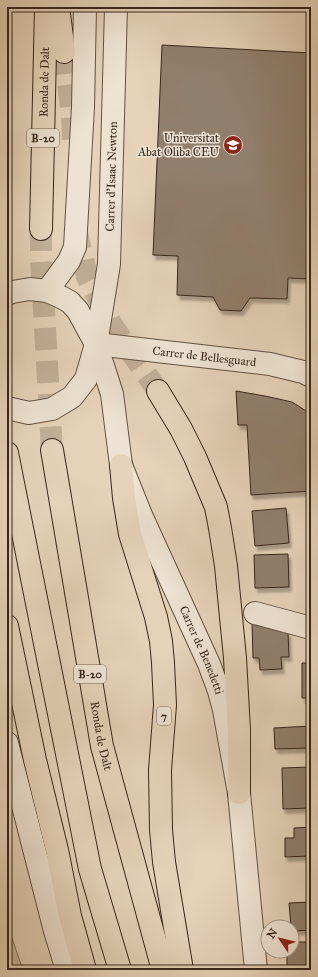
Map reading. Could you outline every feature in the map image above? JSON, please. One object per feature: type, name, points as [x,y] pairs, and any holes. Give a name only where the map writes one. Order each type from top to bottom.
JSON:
[{"type":"highway","name":"Ronda de Dalt","points":[[41,229],[46,7]]},
{"type":"highway","points":[[58,7],[64,52]]},
{"type":"highway","points":[[158,391],[196,458],[216,507],[226,566],[235,658],[239,730],[239,793]]},
{"type":"highway","name":"Ronda de Dalt","points":[[52,450],[102,746],[163,970]]},
{"type":"highway","points":[[7,453],[90,869],[120,970]]},
{"type":"highway","name":"7","points":[[121,464],[124,498],[130,534],[156,617],[163,663],[165,705],[160,770],[161,830],[164,862],[182,970]]},
{"type":"highway","points":[[7,626],[34,760],[57,850],[70,916],[85,970]]},
{"type":"street","points":[[7,294],[30,289],[47,291],[69,261],[75,248],[83,107],[85,7]]},
{"type":"street","name":"Carrer d'Isaac Newton","points":[[7,408],[29,413],[52,409],[72,397],[86,379],[96,344],[109,264],[116,7]]},
{"type":"street","name":"Carrer de Benedetti","points":[[47,291],[70,302],[78,311],[96,344],[112,394],[121,464],[141,516],[209,664],[219,691],[229,733],[239,793],[256,970]]},
{"type":"street","name":"Carrer de Bellesguard","points":[[96,344],[270,364],[303,372],[311,376]]},
{"type":"street","points":[[255,613],[311,628]]},
{"type":"street","points":[[7,743],[55,931],[67,970]]},
{"type":"shaded area","points":[[7,924],[23,970],[7,970]]},
{"type":"building","name":"Universitat Abat Oliba CEU","points":[[162,45],[311,53],[311,279],[288,278],[287,299],[250,298],[241,311],[220,310],[213,297],[177,295],[178,256],[153,255]]},
{"type":"building","points":[[236,391],[292,402],[311,414],[311,491],[251,495],[247,425],[238,425]]},
{"type":"building","points":[[286,508],[289,543],[255,546],[252,511]]},
{"type":"building","points":[[288,554],[289,587],[255,588],[254,555]]},
{"type":"building","points":[[309,575],[311,575],[311,605]]},
{"type":"building","points":[[252,623],[288,632],[289,657],[281,657],[282,669],[260,670],[259,658],[253,658]]},
{"type":"building","points":[[310,654],[311,698],[302,698],[302,663],[310,663]]},
{"type":"building","points":[[311,726],[311,748],[275,749],[274,728]]},
{"type":"building","points":[[311,767],[311,808],[283,809],[282,768]]},
{"type":"building","points":[[311,827],[311,856],[285,857],[285,838],[294,838],[294,828]]},
{"type":"building","points":[[311,902],[311,930],[300,931],[300,919],[290,919],[289,903]]},
{"type":"building","points":[[300,942],[311,942],[311,970],[287,970],[287,959],[300,959]]},
{"type":"tunnel","points":[[64,52],[72,115],[73,140]]},
{"type":"tunnel","points":[[76,228],[87,277],[112,325],[158,391]]},
{"type":"tunnel","points":[[41,229],[41,258],[52,450]]},
{"type":"place","name":"Universitat Abat Oliba CEU","points":[[233,145]]}]
